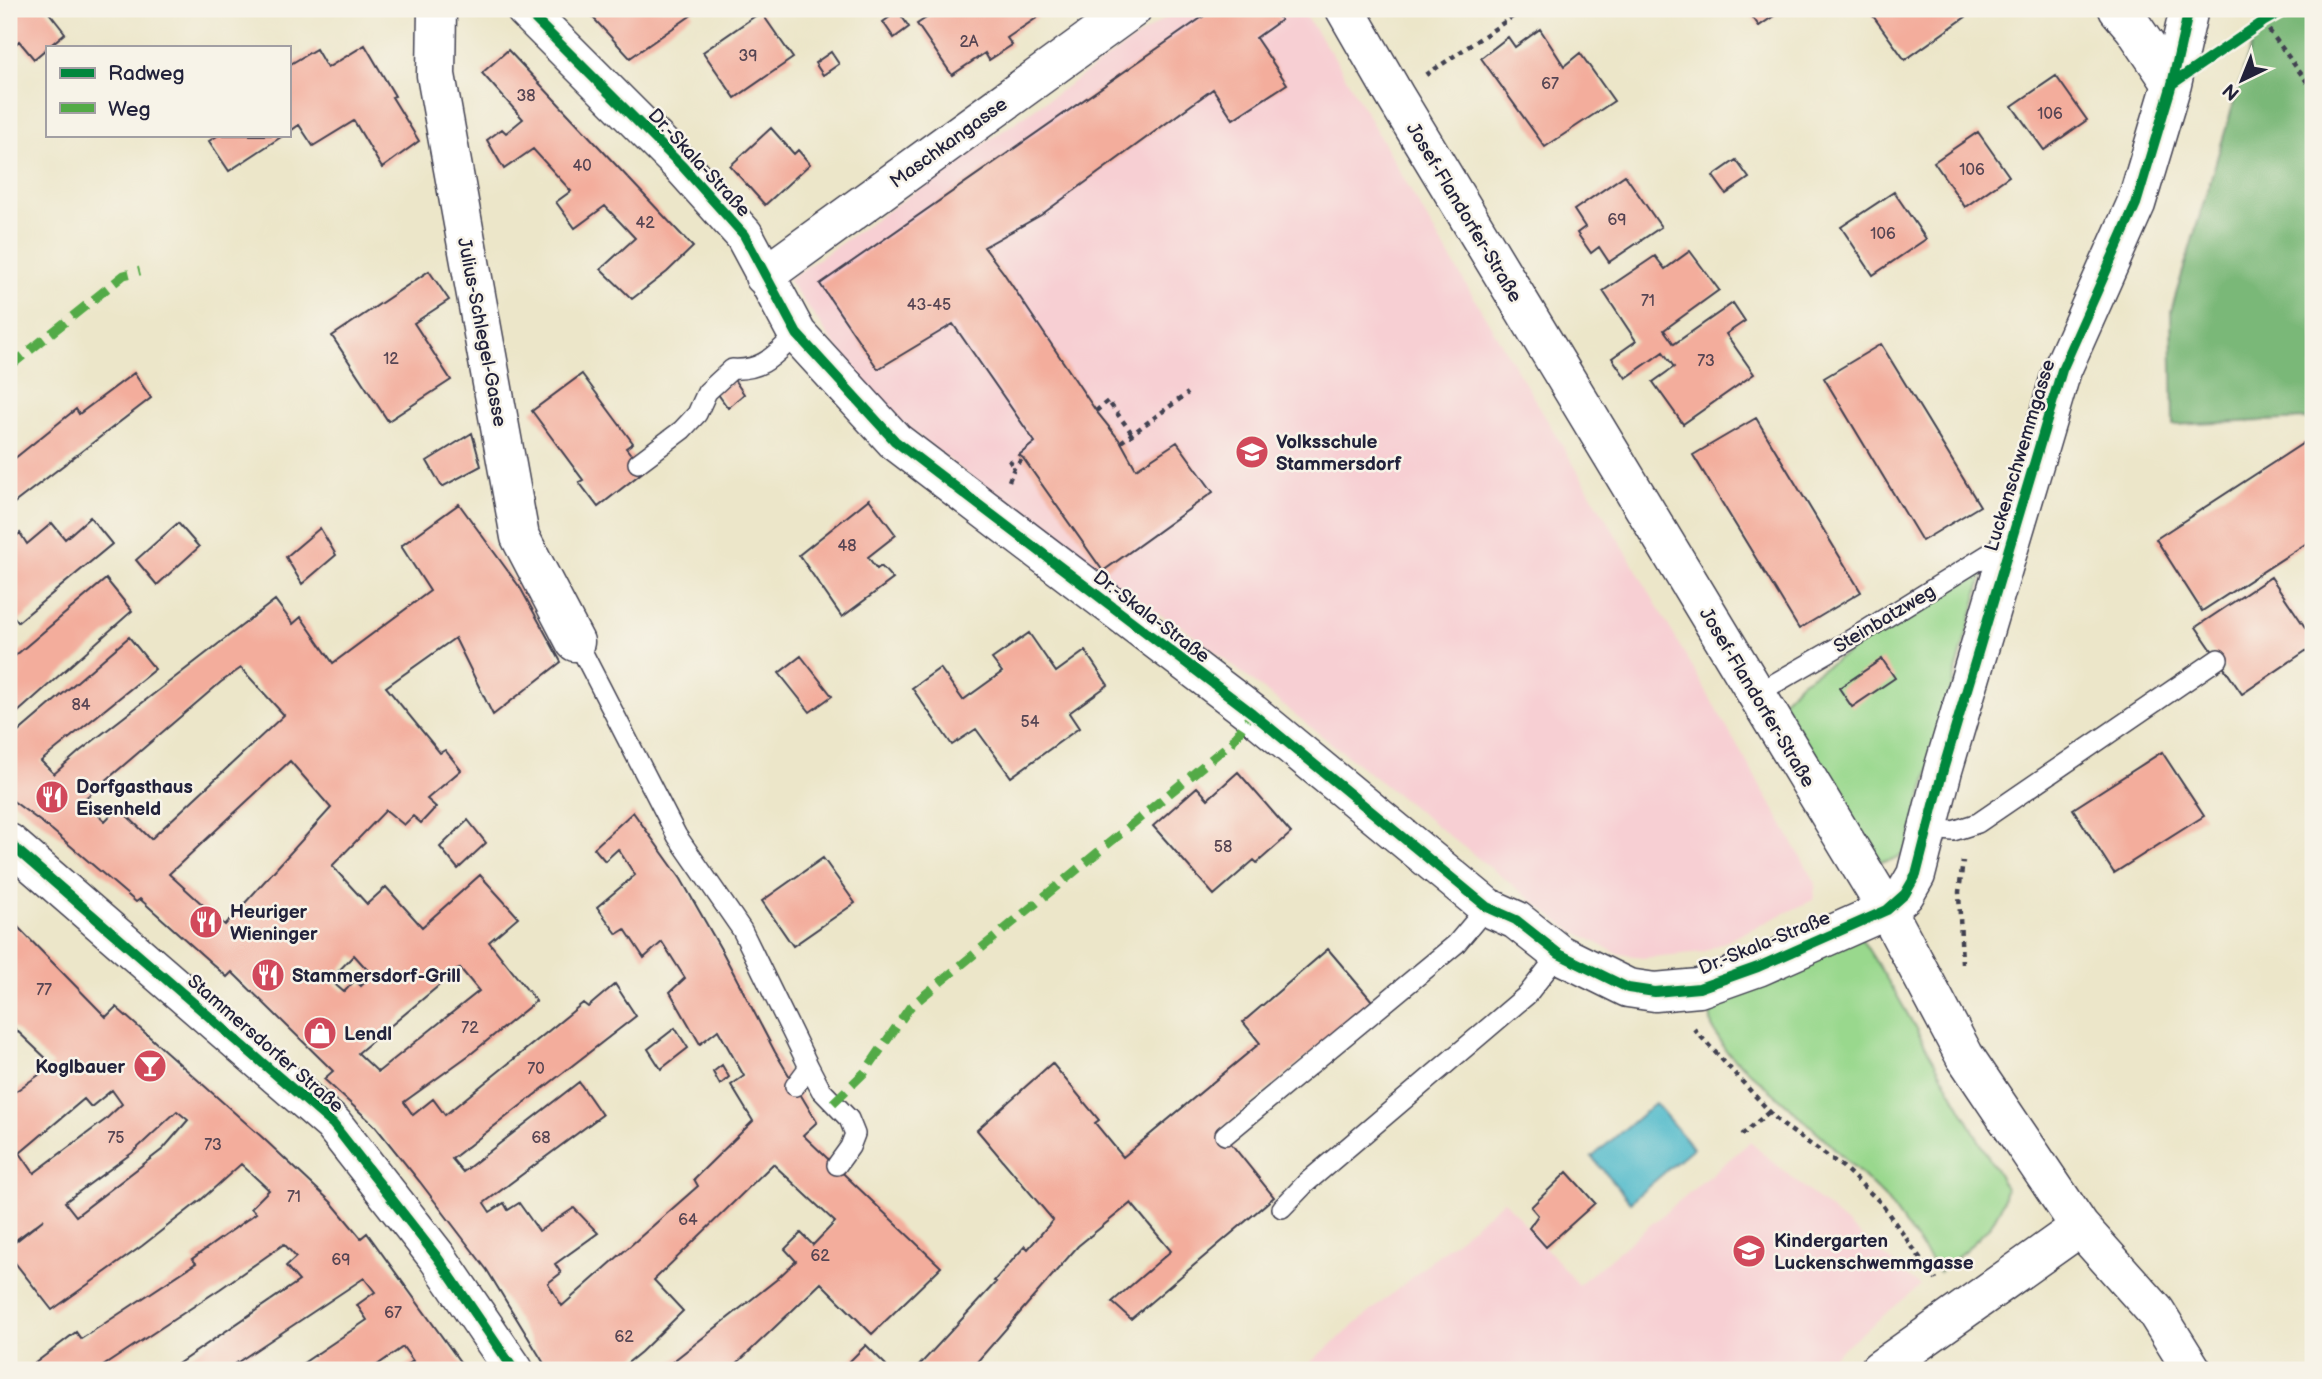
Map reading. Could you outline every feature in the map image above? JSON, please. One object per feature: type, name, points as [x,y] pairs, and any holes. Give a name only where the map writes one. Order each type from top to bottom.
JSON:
[{"type":"street","name":"Julius-Schlegel-Gasse","points":[[437,9],[436,75],[520,537],[575,642]]},
{"type":"street","name":"Dr.-Skala-Straße","points":[[526,9],[683,167],[744,235],[797,334],[895,441],[1252,713],[1488,907],[1516,920],[1559,954],[1628,988],[1656,992],[1699,988],[1758,967],[1887,909]]},
{"type":"street","name":"Maschkangasse","points":[[764,276],[1132,9]]},
{"type":"street","name":"Josef-Flandorfer-Straße","points":[[1345,9],[1887,909],[1964,1055],[2080,1227],[2156,1312],[2192,1370]]},
{"type":"street","points":[[2118,9],[2172,85]]},
{"type":"street","name":"Luckenschwemmgasse","points":[[1887,909],[1905,894],[1916,875],[1943,770],[2062,370],[2136,204],[2172,85],[2189,9]]},
{"type":"street","name":"Stammersdorfer Straße","points":[[9,843],[333,1124],[437,1257],[514,1370]]},
{"type":"street","points":[[1879,1370],[2080,1227]]},
{"type":"lane","points":[[638,463],[682,430],[697,414],[707,392],[719,379],[732,369],[748,370],[764,363],[797,334]]},
{"type":"lane","name":"Steinbatzweg","points":[[1756,694],[1850,640],[2011,540]]},
{"type":"lane","points":[[575,642],[677,836],[742,930],[821,1090],[849,1119],[855,1134],[850,1147],[836,1165]]},
{"type":"lane","points":[[1928,829],[1953,831],[1990,815],[2217,659]]},
{"type":"lane","points":[[1225,1135],[1456,944],[1488,907]]},
{"type":"lane","points":[[1282,1208],[1306,1183],[1527,995],[1559,954]]},
{"type":"lane","points":[[795,1086],[809,1067]]},
{"type":"path","points":[[1395,96],[1524,9]]},
{"type":"path","points":[[2172,85],[2263,22],[2287,9]]},
{"type":"path","points":[[2263,22],[2313,90]]},
{"type":"path","points":[[2219,62],[2224,40]]},
{"type":"path","points":[[1121,442],[1131,432],[1188,393]]},
{"type":"path","points":[[1096,411],[1108,401],[1131,432]]},
{"type":"path","points":[[1009,460],[1014,468]]},
{"type":"path","points":[[1930,992],[1963,971],[1959,892],[1969,826]]},
{"type":"path","points":[[1656,992],[1712,1046],[1780,1123],[1843,1167],[1880,1202],[1934,1278],[1953,1316]]},
{"type":"path","points":[[1742,1135],[1769,1112]]},
{"type":"shaded area","name":"Volksschule Stammersdorf","points":[[1178,9],[1301,9],[1336,60],[1431,226],[1629,557],[1816,883],[1813,900],[1703,952],[1642,958],[1616,953],[1563,925],[1182,626],[1115,591],[876,402],[788,280]]},
{"type":"shaded area","name":"Kindergarten Luckenschwemmgasse","points":[[1750,1142],[1920,1286],[1816,1370],[1301,1370],[1504,1200],[1578,1285]]},
{"type":"green space","points":[[2262,9],[2313,9],[2313,415],[2307,419],[2173,425],[2171,311]]},
{"type":"green space","points":[[1985,567],[1908,846],[1897,858],[1880,861],[1867,847],[1782,710],[1784,699],[1801,682]]},
{"type":"green space","points":[[1859,935],[1895,992],[2006,1188],[1997,1215],[1990,1226],[1939,1272],[1887,1200],[1823,1137],[1725,1050],[1712,1027],[1709,1005]]},
{"type":"water","points":[[1655,1103],[1693,1148],[1630,1202],[1592,1157]]},
{"type":"building","points":[[9,9],[46,9],[65,33],[46,46],[34,59],[19,41],[9,50]]},
{"type":"building","points":[[585,9],[689,9],[693,14],[630,58]]},
{"type":"building","points":[[940,9],[1032,9],[1038,17],[1007,38],[1012,45],[989,60],[985,53],[952,75],[917,24]]},
{"type":"building","points":[[1214,9],[1273,9],[1281,20],[1256,38],[1287,84],[1233,119],[1213,89],[1041,215],[984,247],[1096,411],[1121,442],[1136,469],[1177,442],[1213,492],[1103,571],[1019,455],[1035,442],[953,324],[878,369],[820,284]]},
{"type":"building","points":[[1747,9],[1784,9],[1759,26]]},
{"type":"building","points":[[1868,9],[1972,9],[1974,11],[1905,60]]},
{"type":"building","points":[[898,11],[909,27],[894,38],[883,22]]},
{"type":"building","points":[[761,12],[793,58],[735,98],[703,52]]},
{"type":"building","points":[[1540,29],[1564,66],[1580,53],[1614,101],[1545,147],[1481,58],[1508,37],[1515,47]]},
{"type":"building","points":[[365,45],[419,141],[382,168],[354,121],[313,146],[299,125],[290,131],[290,64],[316,49],[327,68]]},
{"type":"building","points":[[508,50],[693,247],[667,272],[632,299],[601,269],[635,238],[605,206],[575,228],[556,202],[571,191],[533,149],[504,169],[487,140],[502,129],[506,133],[523,119],[482,73]]},
{"type":"building","points":[[831,52],[839,64],[823,75],[815,63]]},
{"type":"building","points":[[2056,76],[2087,120],[2044,150],[2012,106]]},
{"type":"building","points":[[771,128],[794,154],[798,150],[810,164],[765,205],[730,166]]},
{"type":"building","points":[[1978,132],[2009,176],[1965,207],[1934,162]]},
{"type":"building","points":[[217,136],[282,136],[229,171],[209,141]]},
{"type":"building","points":[[1736,160],[1749,178],[1726,194],[1713,176]]},
{"type":"building","points":[[1625,175],[1661,227],[1609,262],[1599,247],[1591,253],[1577,233],[1585,227],[1574,210]]},
{"type":"building","points":[[1894,192],[1926,239],[1873,275],[1841,227]]},
{"type":"building","points":[[1690,251],[1719,290],[1664,330],[1674,344],[1733,303],[1745,321],[1726,334],[1754,374],[1683,424],[1653,382],[1674,367],[1663,352],[1626,378],[1612,358],[1636,341],[1603,291],[1655,256],[1665,269]]},
{"type":"building","points":[[429,271],[449,300],[414,323],[451,380],[388,421],[332,336]]},
{"type":"building","points":[[1881,344],[1980,506],[1922,541],[1824,378]]},
{"type":"building","points":[[134,373],[151,398],[9,507],[9,463],[76,409],[79,414]]},
{"type":"building","points":[[582,374],[633,443],[626,448],[644,471],[598,507],[579,482],[583,480],[532,411]]},
{"type":"building","points":[[731,375],[744,394],[728,408],[715,390]]},
{"type":"building","points":[[1756,418],[1861,592],[1799,629],[1693,455]]},
{"type":"building","points":[[472,433],[481,466],[442,487],[427,461]]},
{"type":"building","points":[[2305,442],[2313,454],[2313,539],[2202,611],[2156,539]]},
{"type":"building","points":[[869,499],[896,535],[868,557],[877,569],[881,566],[893,579],[842,617],[799,555]]},
{"type":"building","points":[[459,504],[521,589],[561,662],[493,715],[455,638],[386,687],[440,753],[445,750],[461,770],[427,799],[436,807],[421,823],[413,816],[404,825],[386,810],[332,866],[367,904],[386,887],[422,927],[480,875],[518,917],[489,942],[536,1001],[472,1053],[404,1102],[413,1115],[433,1099],[445,1115],[583,1003],[588,1007],[615,984],[636,1016],[452,1159],[463,1172],[579,1082],[602,1115],[484,1203],[490,1212],[504,1203],[508,1210],[519,1203],[539,1231],[574,1208],[598,1233],[555,1264],[561,1273],[548,1283],[562,1306],[698,1186],[694,1179],[753,1121],[731,1085],[744,1076],[718,1030],[700,1044],[670,992],[685,978],[662,942],[644,958],[625,929],[617,934],[597,907],[635,875],[618,849],[605,861],[594,848],[633,812],[681,879],[775,1052],[817,1122],[803,1135],[941,1267],[872,1334],[821,1283],[730,1370],[662,1370],[776,1280],[796,1261],[785,1249],[801,1233],[813,1245],[835,1222],[773,1164],[654,1280],[683,1311],[641,1352],[619,1370],[548,1370],[487,1270],[420,1182],[375,1126],[324,1079],[333,1071],[232,972],[227,977],[140,899],[136,902],[52,830],[9,798],[9,740],[129,637],[155,669],[41,761],[54,774],[275,600],[293,624],[301,617],[333,663],[430,591],[401,546]],"holes":[[[241,668],[284,715],[151,839],[118,807],[105,821],[83,800]],[[290,761],[331,808],[225,925],[169,874]],[[354,955],[372,975],[361,986],[355,980],[344,992],[330,980]],[[460,968],[479,991],[378,1072],[358,1053]]]},
{"type":"building","points":[[90,517],[112,544],[18,622],[9,611],[9,542],[20,533],[27,544],[52,523],[65,539]]},
{"type":"building","points":[[178,523],[199,547],[157,585],[136,560]]},
{"type":"building","points":[[320,528],[336,555],[302,584],[286,557]]},
{"type":"building","points":[[2271,577],[2313,639],[2313,646],[2242,694],[2196,627]]},
{"type":"building","points":[[106,579],[132,611],[9,720],[9,661]]},
{"type":"building","points":[[1029,633],[1056,672],[1085,651],[1108,685],[1069,713],[1079,728],[1011,777],[976,729],[952,745],[912,688],[940,668],[963,700],[1002,672],[992,659]]},
{"type":"building","points":[[801,656],[832,696],[810,712],[779,673]]},
{"type":"building","points":[[1882,659],[1895,678],[1852,707],[1839,688]]},
{"type":"building","points":[[2162,752],[2204,816],[2114,873],[2073,809]]},
{"type":"building","points":[[1238,772],[1291,833],[1257,863],[1254,860],[1214,895],[1153,826],[1197,787],[1208,799]]},
{"type":"building","points":[[468,820],[486,843],[458,869],[440,847]]},
{"type":"building","points":[[823,858],[855,903],[793,946],[762,901]]},
{"type":"building","points":[[9,918],[106,1017],[116,1007],[331,1202],[361,1238],[367,1233],[466,1370],[399,1370],[413,1361],[403,1347],[370,1370],[293,1370],[367,1320],[357,1305],[375,1292],[364,1278],[232,1366],[235,1370],[169,1370],[299,1281],[286,1266],[296,1257],[284,1244],[97,1370],[26,1370],[76,1332],[81,1339],[196,1263],[192,1259],[256,1213],[251,1208],[269,1190],[241,1164],[142,1246],[52,1310],[9,1255],[9,1247],[44,1219],[9,1245],[9,1096],[53,1065],[13,1027],[9,1031]],"holes":[[[112,1090],[122,1104],[105,1120],[34,1173],[20,1153],[84,1099],[91,1107]],[[177,1111],[188,1120],[163,1149],[76,1216],[65,1202],[132,1153]]]},
{"type":"building","points":[[1328,949],[1372,1001],[1220,1130],[1274,1197],[1131,1319],[1112,1302],[1171,1251],[1131,1203],[1078,1246],[970,1370],[915,1370],[996,1282],[994,1281],[1025,1246],[1028,1249],[1053,1220],[977,1130],[1052,1063],[1099,1120],[1095,1123],[1123,1157],[1260,1043],[1243,1022]]},
{"type":"building","points":[[675,1028],[688,1048],[661,1069],[648,1049]]},
{"type":"building","points":[[722,1065],[729,1077],[720,1085],[713,1072]]},
{"type":"building","points":[[1567,1172],[1595,1203],[1546,1247],[1529,1228],[1538,1215],[1531,1207]]},
{"type":"building","points":[[866,1345],[886,1365],[881,1370],[841,1370]]},
{"type":"marked path","points":[[9,367],[124,275],[140,271]]},
{"type":"marked path","points":[[2307,419],[2313,415]]},
{"type":"marked path","points":[[833,1103],[865,1072],[910,1007],[1232,742],[1252,713]]},
{"type":"cycle path","points":[[525,9],[683,167],[744,235],[797,334],[895,441],[1252,713],[1487,907],[1516,920],[1559,954],[1628,988],[1655,992],[1699,988],[1758,967],[1887,910],[1905,894],[1916,875],[1943,770],[2062,370],[2136,204],[2172,84],[2189,9]]},
{"type":"cycle path","points":[[2172,84],[2286,9]]},
{"type":"cycle path","points":[[9,843],[333,1124],[437,1257],[514,1370]]},
{"type":"place","name":"Volksschule Stammersdorf","points":[[1252,452]]},
{"type":"place","name":"Dorfgasthaus Eisenheld","points":[[52,797]]},
{"type":"place","name":"Heuriger Wieninger","points":[[206,922]]},
{"type":"place","name":"Stammersdorf-Grill","points":[[268,975]]},
{"type":"place","name":"Lendl","points":[[320,1033]]},
{"type":"place","name":"Koglbauer","points":[[150,1066]]},
{"type":"place","name":"Kindergarten Luckenschwemmgasse","points":[[1749,1251]]}]
